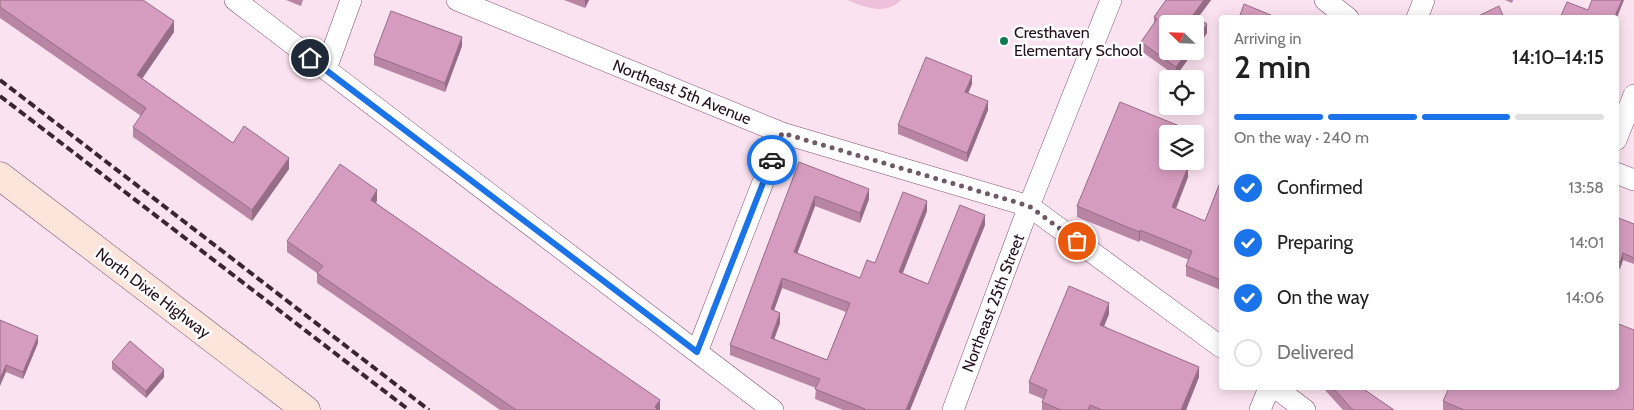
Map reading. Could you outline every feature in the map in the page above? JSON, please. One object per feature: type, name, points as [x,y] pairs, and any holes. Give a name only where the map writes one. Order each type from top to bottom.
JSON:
[{"type":"main road","name":"North Dixie Highway","points":[[0,176],[306,410]]},
{"type":"street","points":[[235,0],[773,410]]},
{"type":"street","points":[[326,69],[351,0]]},
{"type":"street","name":"Northeast 5th Avenue","points":[[457,0],[782,133],[1029,206],[1219,346]]},
{"type":"street","name":"Northeast 25th Street","points":[[953,410],[1029,206],[1111,0]]},
{"type":"street","points":[[1325,0],[1344,15]]},
{"type":"street","points":[[1418,15],[1424,0]]},
{"type":"street","points":[[1619,132],[1634,95]]},
{"type":"street","points":[[697,352],[782,133]]},
{"type":"street","points":[[1619,174],[1634,180]]},
{"type":"street","points":[[1260,410],[1268,390]]},
{"type":"street","points":[[1279,390],[1305,410]]},
{"type":"shaded area","points":[[847,0],[901,0],[888,8],[875,9]]},
{"type":"building","points":[[0,0],[143,0],[174,21],[137,75],[233,143],[244,126],[289,158],[252,210],[133,127],[146,108],[0,7]]},
{"type":"building","points":[[1166,0],[1204,0],[1193,15],[1159,15],[1159,55],[1141,42],[1157,19],[1154,17]]},
{"type":"building","points":[[1592,0],[1622,0],[1615,15],[1561,15],[1567,2],[1588,10]]},
{"type":"building","points":[[1244,4],[1271,15],[1240,15]]},
{"type":"building","points":[[1499,6],[1503,15],[1480,15]]},
{"type":"building","points":[[391,11],[462,37],[445,83],[374,56]]},
{"type":"building","points":[[926,57],[972,76],[965,92],[988,101],[967,153],[898,125]]},
{"type":"building","points":[[1166,60],[1181,60],[1176,67]]},
{"type":"building","points":[[1120,102],[1177,125],[1159,125],[1159,170],[1187,170],[1172,207],[1205,221],[1219,185],[1219,279],[1186,266],[1192,251],[1140,230],[1139,232],[1077,206]]},
{"type":"building","points":[[799,162],[869,189],[860,213],[815,196],[794,252],[860,278],[867,260],[875,263],[903,192],[927,201],[899,272],[928,284],[960,205],[985,215],[906,410],[865,410],[815,389],[820,379],[730,345]],"holes":[[[782,278],[850,303],[827,360],[771,338],[780,313],[771,309]]]},
{"type":"building","points":[[340,164],[377,190],[371,200],[660,400],[655,407],[658,410],[516,410],[317,273],[323,266],[287,241]]},
{"type":"building","points":[[1619,218],[1634,224],[1634,258],[1623,253],[1620,262]]},
{"type":"building","points":[[1069,286],[1109,303],[1100,325],[1199,367],[1181,410],[1102,410],[1090,405],[1088,410],[1061,410],[1042,402],[1047,390],[1029,382]]},
{"type":"building","points":[[0,320],[38,336],[23,372],[6,365],[0,379]]},
{"type":"building","points":[[1619,324],[1634,330],[1634,410],[1464,410],[1443,401],[1448,390],[1619,390]]},
{"type":"building","points":[[130,341],[164,370],[146,391],[112,362]]},
{"type":"building","points":[[1335,390],[1365,390],[1394,410],[1353,410]]},
{"type":"railway","points":[[0,80],[429,410]]},
{"type":"railway","points":[[0,96],[409,410]]},
{"type":"way so far","points":[[772,160],[782,133],[1029,206],[1077,241]]},
{"type":"place","name":"Cresthaven Elementary School","points":[[1004,41]]},
{"type":"route","points":[[310,58],[697,352],[772,160]]}]
